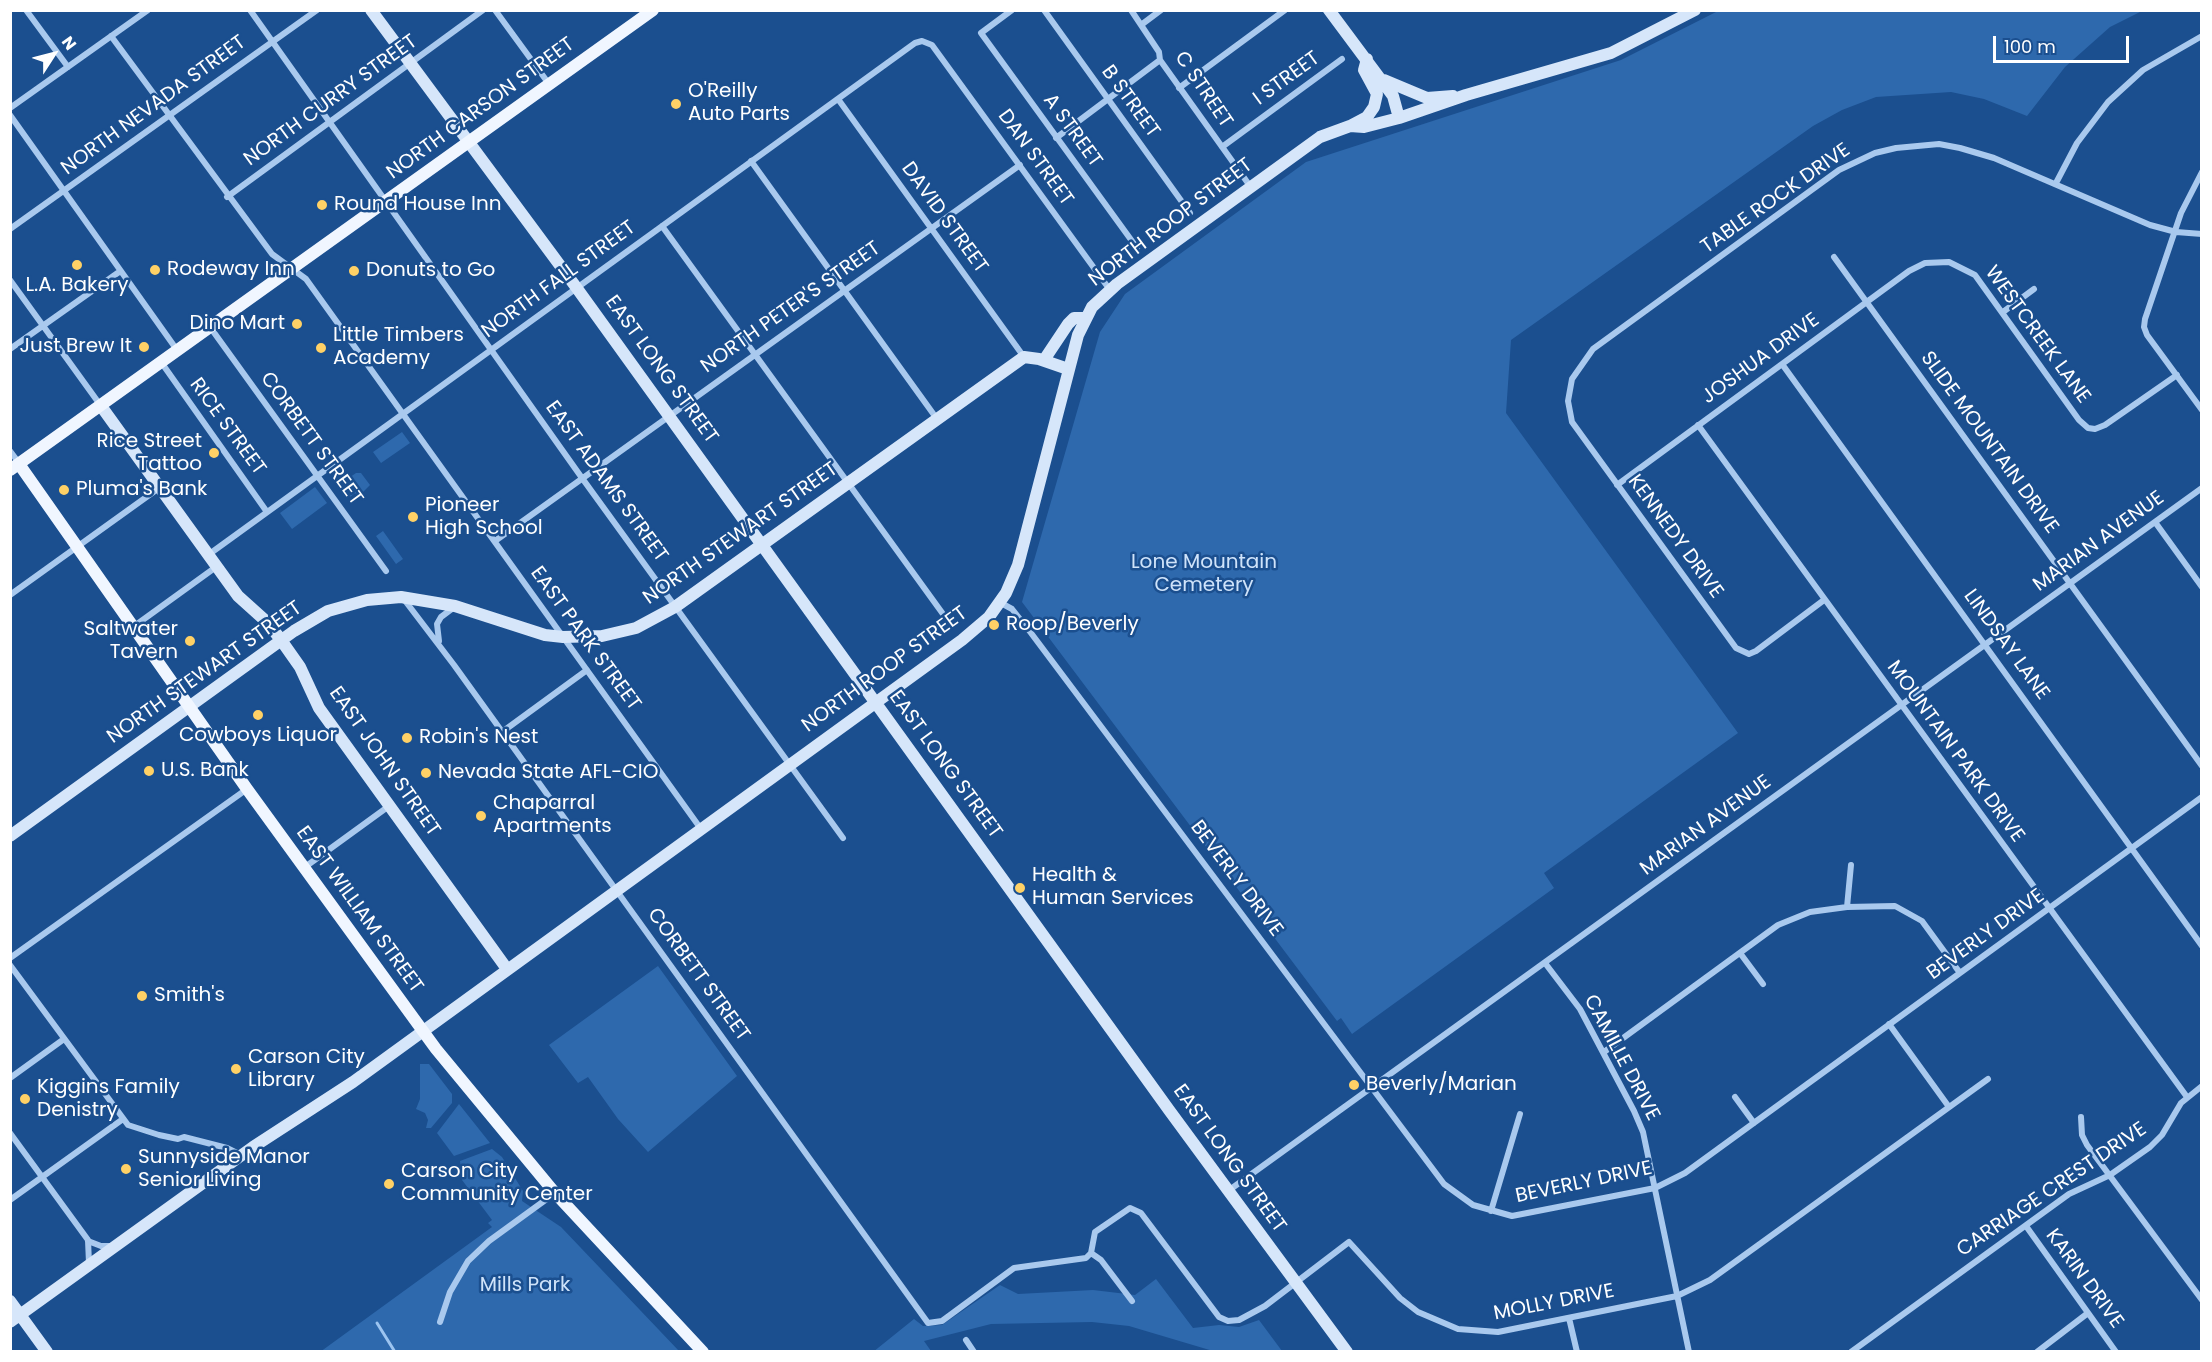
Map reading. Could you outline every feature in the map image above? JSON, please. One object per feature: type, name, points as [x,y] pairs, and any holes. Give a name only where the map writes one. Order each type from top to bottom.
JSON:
[{"type":"main road","name":"NORTH CARSON STREET","points":[[15,467],[653,10]]},
{"type":"main road","name":"EAST WILLIAM STREET","points":[[15,467],[77,547],[189,708],[422,1030],[555,1193],[703,1352]]},
{"type":"street","points":[[26,10],[68,67]]},
{"type":"street","points":[[10,108],[148,10]]},
{"type":"street","name":"EAST ADAMS STREET","points":[[250,10],[582,478],[843,838]]},
{"type":"street","name":"NORTH NEVADA STREET","points":[[10,229],[317,10]]},
{"type":"street","name":"EAST LONG STREET","points":[[372,10],[669,415],[1228,1191],[1347,1352]]},
{"type":"street","name":"NORTH CURRY STREET","points":[[227,197],[483,10]]},
{"type":"street","points":[[495,10],[550,84]]},
{"type":"street","name":"A STREET","points":[[1012,10],[981,33],[1137,248]]},
{"type":"street","name":"B STREET","points":[[1044,10],[1190,213]]},
{"type":"street","name":"C STREET","points":[[1131,10],[1159,52],[1160,60],[1250,186]]},
{"type":"street","points":[[1141,25],[1161,10]]},
{"type":"street","points":[[1179,88],[1285,10]]},
{"type":"street","points":[[1329,10],[1393,96],[1399,118]]},
{"type":"street","name":"NORTH ROOP STREET","points":[[16,1318],[241,1155],[353,1082],[962,640],[1000,603],[1015,577],[1029,530],[1068,369],[1085,318],[1110,291],[1250,186],[1320,137],[1350,126],[1364,127],[1399,118],[1466,95],[1611,54],[1695,10]]},
{"type":"street","name":"EAST PARK STREET","points":[[111,36],[227,197],[272,254],[307,280],[701,829]]},
{"type":"street","points":[[2056,183],[2077,143],[2108,102],[2143,70],[2202,36]]},
{"type":"street","name":"NORTH FALL STREET","points":[[208,555],[915,43],[922,41],[932,45]]},
{"type":"street","name":"DAN STREET","points":[[932,45],[1110,291]]},
{"type":"street","name":"I STREET","points":[[1222,147],[1342,59]]},
{"type":"street","points":[[1350,126],[1367,117],[1374,107],[1377,94],[1364,70],[1367,59]]},
{"type":"street","points":[[1056,138],[1160,60]]},
{"type":"street","points":[[1380,77],[1405,91],[1427,98],[1466,95]]},
{"type":"street","name":"DAVID STREET","points":[[838,99],[1024,357]]},
{"type":"street","points":[[10,115],[119,272],[177,350]]},
{"type":"street","name":"TABLE ROCK DRIVE","points":[[1593,349],[1839,171],[1875,153],[1916,145],[1960,148],[2056,183],[2136,219],[2176,232],[2202,234]]},
{"type":"street","points":[[751,161],[937,419]]},
{"type":"street","name":"NORTH PETER'S STREET","points":[[495,541],[1020,165]]},
{"type":"street","points":[[2202,172],[2189,193],[2145,319],[2146,335],[2202,410]]},
{"type":"street","points":[[662,226],[943,614]]},
{"type":"street","name":"SLIDE MOUNTAIN DRIVE","points":[[1834,257],[2202,766]]},
{"type":"street","name":"WESTCREEK LANE","points":[[1925,263],[1949,262],[1969,271],[2003,312],[2079,420],[2088,428],[2095,429],[2104,425],[2176,375]]},
{"type":"street","name":"JOSHUA DRIVE","points":[[1617,485],[1909,271],[1925,263]]},
{"type":"street","points":[[10,348],[119,272]]},
{"type":"street","points":[[10,280],[101,405]]},
{"type":"street","points":[[2003,312],[2034,289]]},
{"type":"street","points":[[1044,360],[1068,324],[1074,318],[1085,318]]},
{"type":"street","name":"CORBETT STREET","points":[[210,327],[386,571]]},
{"type":"street","name":"KENNEDY DRIVE","points":[[1593,349],[1572,379],[1569,390],[1569,412],[1577,433],[1740,652],[1749,654],[1756,651],[1824,600]]},
{"type":"street","points":[[1024,357],[1044,360],[1068,369]]},
{"type":"street","name":"NORTH STEWART STREET","points":[[10,836],[281,640],[313,619],[347,604],[402,597],[454,606],[545,635],[563,637],[584,638],[621,632],[649,622],[675,607],[1024,357]]},
{"type":"street","name":"RICE STREET","points":[[161,362],[267,512]]},
{"type":"street","name":"LINDSAY LANE","points":[[1782,364],[2202,946]]},
{"type":"street","name":"EAST JOHN STREET","points":[[101,405],[238,596],[268,623],[281,640],[300,668],[319,708],[507,969]]},
{"type":"street","name":"MOUNTAIN PARK DRIVE","points":[[1698,425],[1900,706],[2187,1097]]},
{"type":"street","points":[[10,451],[15,467]]},
{"type":"street","points":[[10,595],[159,488]]},
{"type":"street","name":"MARIAN AVENUE","points":[[1228,1191],[2202,488]]},
{"type":"street","points":[[2155,522],[2202,587]]},
{"type":"street","points":[[133,627],[216,567]]},
{"type":"street","name":"CORBETT STREET","points":[[402,597],[441,647],[928,1323],[942,1321],[1014,1269],[1081,1261],[1091,1253]]},
{"type":"street","name":"BEVERLY DRIVE","points":[[1000,603],[1012,609],[1031,633],[1444,1184],[1473,1205],[1512,1216],[1527,1215],[1655,1188],[1685,1173],[2202,797]]},
{"type":"street","points":[[441,647],[436,633],[437,624],[441,617],[454,606]]},
{"type":"street","points":[[502,732],[587,670]]},
{"type":"street","points":[[10,958],[247,789]]},
{"type":"street","points":[[305,867],[389,806]]},
{"type":"street","points":[[1847,907],[1851,865]]},
{"type":"street","points":[[1604,1052],[1791,918],[1810,912],[1847,907],[1895,906],[1922,921],[1960,973]]},
{"type":"street","points":[[1740,953],[1763,984]]},
{"type":"street","name":"CAMILLE DRIVE","points":[[1545,963],[1580,1009],[1643,1132],[1689,1352]]},
{"type":"street","points":[[10,965],[129,1125],[178,1139],[184,1137],[227,1148],[241,1155]]},
{"type":"street","points":[[1889,1024],[1949,1107]]},
{"type":"street","points":[[10,1078],[64,1039]]},
{"type":"street","name":"MOLLY DRIVE","points":[[1091,1253],[1092,1238],[1098,1230],[1125,1210],[1136,1209],[1142,1213],[1223,1319],[1234,1321],[1265,1306],[1349,1242],[1400,1298],[1426,1317],[1458,1329],[1498,1332],[1677,1296],[1710,1280],[1988,1078]]},
{"type":"street","name":"CARRIAGE CREST DRIVE","points":[[1851,1352],[2069,1194],[2110,1175],[2162,1135],[2187,1097],[2202,1086]]},
{"type":"street","points":[[1735,1097],[1754,1123]]},
{"type":"street","points":[[1491,1211],[1520,1114]]},
{"type":"street","points":[[2081,1117],[2082,1135],[2202,1300]]},
{"type":"street","points":[[10,1200],[123,1119]]},
{"type":"street","points":[[10,1133],[88,1240],[90,1254],[87,1267]]},
{"type":"street","points":[[440,1322],[450,1292],[468,1261],[489,1241],[555,1193]]},
{"type":"street","name":"KARIN DRIVE","points":[[2026,1226],[2116,1352]]},
{"type":"street","points":[[88,1240],[101,1246],[118,1245]]},
{"type":"street","points":[[1091,1253],[1101,1260],[1132,1301]]},
{"type":"street","points":[[10,1301],[16,1318],[47,1352]]},
{"type":"street","points":[[2037,1352],[2088,1313]]},
{"type":"street","points":[[1569,1318],[1577,1352]]},
{"type":"street","points":[[966,1340],[974,1352]]},
{"type":"green space","name":"Lone Mountain Cemetery","points":[[1718,11],[2142,11],[2110,27],[2065,67],[2027,116],[1984,99],[1951,92],[1876,97],[1842,110],[1813,126],[1511,340],[1506,413],[1738,733],[1544,873],[1554,888],[1352,1034],[1341,1018],[1337,1021],[1022,602],[1100,332],[1125,294],[1306,162],[1621,60]]},
{"type":"green space","points":[[402,432],[410,443],[381,463],[373,452]]},
{"type":"green space","points":[[356,473],[361,473],[370,485],[358,497],[355,493],[350,497],[340,484]]},
{"type":"green space","points":[[315,487],[327,503],[292,529],[280,513]]},
{"type":"green space","points":[[383,531],[403,559],[396,564],[376,536]]},
{"type":"green space","points":[[658,966],[737,1076],[648,1152],[618,1119],[588,1077],[578,1083],[549,1045]]},
{"type":"green space","points":[[420,1064],[429,1064],[452,1094],[452,1103],[431,1128],[426,1128],[428,1120],[425,1113],[416,1109],[420,1099]]},
{"type":"green space","points":[[459,1104],[490,1143],[454,1156],[437,1133]]},
{"type":"green space","name":"Mills Park","points":[[492,1149],[502,1157],[523,1191],[522,1201],[561,1227],[679,1351],[320,1352],[492,1227],[488,1223],[492,1220],[462,1180],[460,1161]]},
{"type":"green space","points":[[1156,1279],[1193,1328],[1219,1325],[1239,1327],[1259,1320],[1282,1351],[1213,1351],[1129,1326],[1092,1322],[991,1324],[924,1341],[931,1351],[873,1352],[914,1319],[923,1326],[942,1325],[1000,1285],[1018,1294],[1093,1290],[1135,1295]]},
{"type":"waterway","points":[[377,1323],[395,1352]]},
{"type":"place","name":"O'Reilly Auto Parts","points":[[676,104]]},
{"type":"place","name":"Round House Inn","points":[[322,205]]},
{"type":"place","name":"L.A. Bakery","points":[[77,265]]},
{"type":"place","name":"Rodeway Inn","points":[[155,270]]},
{"type":"place","name":"Donuts to Go","points":[[354,271]]},
{"type":"place","name":"Dino Mart","points":[[297,324]]},
{"type":"place","name":"Just Brew It","points":[[144,347]]},
{"type":"place","name":"Little Timbers Academy","points":[[321,348]]},
{"type":"place","name":"Rice Street Tattoo","points":[[214,453]]},
{"type":"place","name":"Pluma's Bank","points":[[64,490]]},
{"type":"place","name":"Pioneer High School","points":[[413,517]]},
{"type":"place","name":"Roop/Beverly","points":[[994,625]]},
{"type":"place","name":"Saltwater Tavern","points":[[190,641]]},
{"type":"place","name":"Cowboys Liquor","points":[[258,715]]},
{"type":"place","name":"Robin's Nest","points":[[407,738]]},
{"type":"place","name":"U.S. Bank","points":[[149,771]]},
{"type":"place","name":"Nevada State AFL-CIO","points":[[426,773]]},
{"type":"place","name":"Chaparral Apartments","points":[[481,816]]},
{"type":"place","name":"Health & Human Services","points":[[1020,888]]},
{"type":"place","name":"Smith's","points":[[142,996]]},
{"type":"place","name":"Carson City Library","points":[[236,1069]]},
{"type":"place","name":"Beverly/Marian","points":[[1354,1085]]},
{"type":"place","name":"Kiggins Family Denistry","points":[[25,1099]]},
{"type":"place","name":"Sunnyside Manor Senior Living","points":[[126,1169]]},
{"type":"place","name":"Carson City Community Center","points":[[389,1184]]}]
